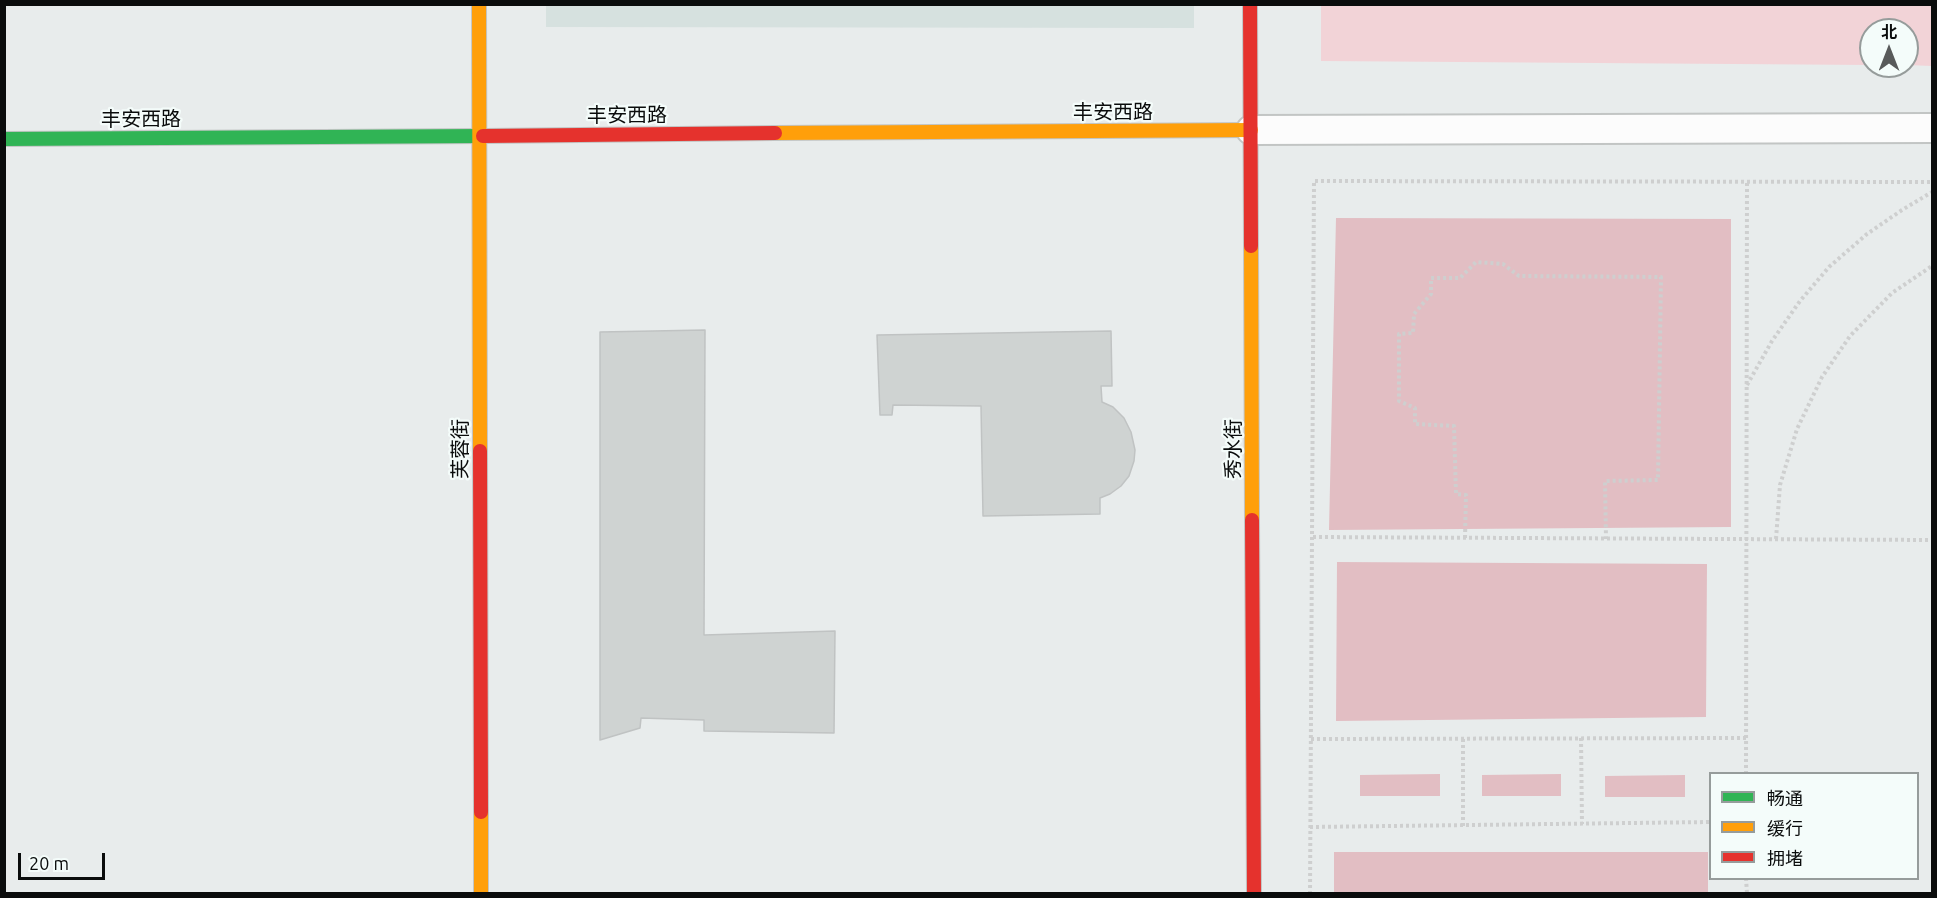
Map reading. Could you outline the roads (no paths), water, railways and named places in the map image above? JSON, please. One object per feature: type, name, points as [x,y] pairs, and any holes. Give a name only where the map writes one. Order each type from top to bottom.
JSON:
[{"type":"street","name":"芙蓉街","points":[[478,4],[481,894]]},
{"type":"street","name":"秀水街","points":[[1250,4],[1254,894]]},
{"type":"street","points":[[1251,130],[1932,128]]},
{"type":"street","name":"丰安西路","points":[[4,139],[1251,130]]}]
